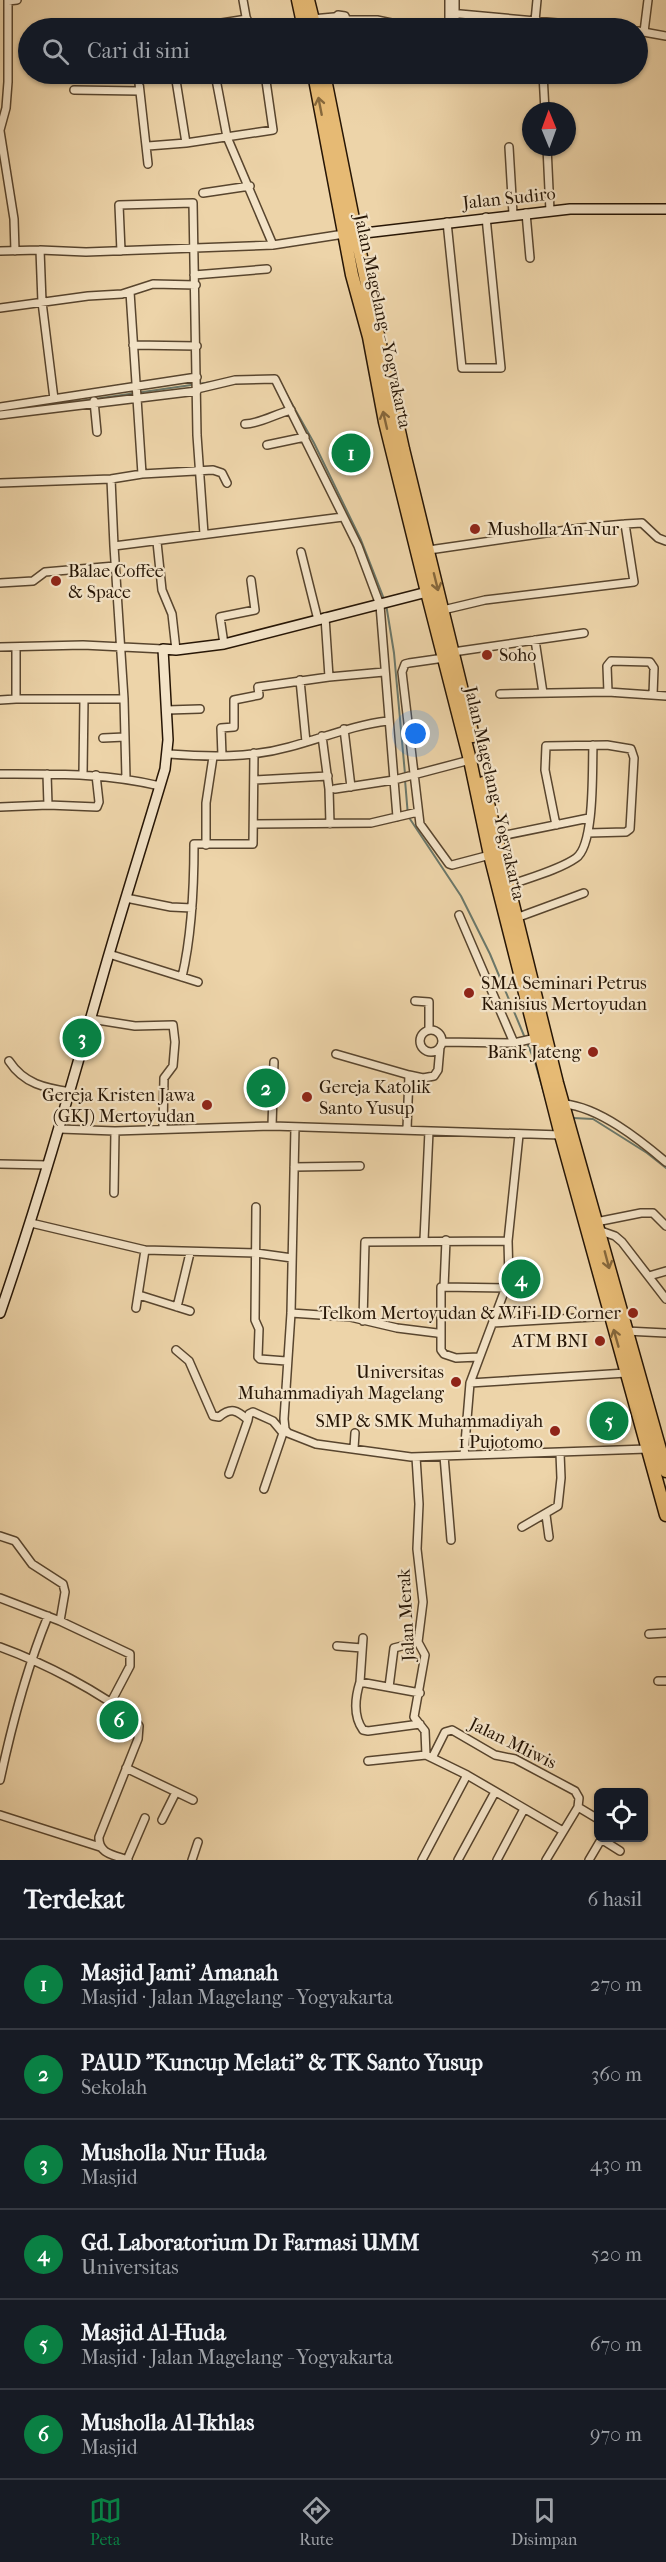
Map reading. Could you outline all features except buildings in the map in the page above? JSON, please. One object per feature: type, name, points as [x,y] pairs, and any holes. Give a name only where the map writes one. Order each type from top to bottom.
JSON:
[{"type":"highway","points":[[298,0],[307,18]]},
{"type":"highway","points":[[308,0],[309,18]]},
{"type":"highway","name":"Jalan Magelang - Yogyakarta","points":[[316,84],[350,234],[443,610],[448,655],[490,855],[560,1106],[560,1131],[610,1316],[626,1372],[666,1471]]},
{"type":"highway","name":"Jalan Magelang - Yogyakarta","points":[[326,84],[350,234],[352,275],[369,337],[385,422],[427,592],[448,655],[516,918],[534,1013],[534,1038],[560,1106],[568,1117],[626,1331],[643,1414],[647,1449],[666,1515]]},
{"type":"street","points":[[15,250],[14,219],[0,130],[8,82],[8,1],[17,0]]},
{"type":"street","points":[[243,0],[247,18]]},
{"type":"street","points":[[449,0],[453,18]]},
{"type":"street","points":[[451,18],[455,0]]},
{"type":"street","points":[[535,18],[537,0]]},
{"type":"street","points":[[644,18],[648,0]]},
{"type":"street","points":[[452,13],[504,18]]},
{"type":"street","points":[[331,18],[343,15],[344,18]]},
{"type":"street","points":[[648,32],[666,36]]},
{"type":"street","points":[[0,83],[8,82]]},
{"type":"street","points":[[140,84],[139,91],[148,146],[148,164]]},
{"type":"street","points":[[177,84],[186,143]]},
{"type":"street","points":[[217,84],[227,137],[250,186],[273,245]]},
{"type":"street","points":[[148,146],[186,143],[273,130],[266,84]]},
{"type":"street","points":[[544,84],[545,102]]},
{"type":"street","points":[[74,90],[139,91]]},
{"type":"street","points":[[509,147],[513,214]]},
{"type":"street","points":[[547,156],[550,211]]},
{"type":"street","points":[[203,193],[250,186]]},
{"type":"street","points":[[122,251],[119,205],[193,203],[198,470],[204,534]]},
{"type":"street","name":"Jalan Sudiro","points":[[350,234],[591,207],[666,209]]},
{"type":"street","points":[[526,213],[530,258]]},
{"type":"street","points":[[447,222],[462,368],[501,368],[486,217]]},
{"type":"street","points":[[0,251],[122,251],[193,246],[273,245],[350,234]]},
{"type":"street","points":[[40,250],[42,302],[54,399]]},
{"type":"street","points":[[194,276],[267,269]]},
{"type":"street","points":[[0,308],[130,292],[153,284],[196,285]]},
{"type":"street","points":[[130,292],[142,474]]},
{"type":"street","points":[[133,345],[197,346]]},
{"type":"street","points":[[0,415],[94,398],[235,380],[271,377],[278,382],[385,604],[384,672],[388,721],[420,824],[449,864],[490,855]]},
{"type":"street","points":[[137,393],[197,385]]},
{"type":"street","points":[[0,407],[54,399],[94,398]]},
{"type":"street","points":[[94,398],[97,432]]},
{"type":"street","points":[[245,424],[260,422],[290,410]]},
{"type":"street","points":[[267,445],[305,438]]},
{"type":"street","points":[[0,483],[111,479],[198,470],[218,471],[222,473],[227,483]]},
{"type":"street","points":[[111,479],[124,699],[126,778]]},
{"type":"street","points":[[114,546],[342,517]]},
{"type":"street","points":[[429,550],[581,528],[642,523],[658,538],[666,541]]},
{"type":"street","points":[[443,610],[485,600],[634,582],[625,524]]},
{"type":"street","points":[[157,542],[162,590],[172,614],[176,650]]},
{"type":"street","points":[[301,552],[322,618],[329,677]]},
{"type":"street","points":[[0,583],[33,581],[45,572],[115,566]]},
{"type":"street","points":[[224,644],[220,616],[255,610],[251,580]]},
{"type":"street","points":[[0,647],[120,646],[176,650],[224,644],[427,592]]},
{"type":"street","points":[[398,817],[404,778],[403,668],[409,663],[448,655],[584,633]]},
{"type":"street","points":[[535,640],[543,693]]},
{"type":"street","points":[[16,646],[16,699]]},
{"type":"street","points":[[0,1313],[60,1129],[169,754],[163,649]]},
{"type":"street","points":[[608,692],[607,666],[611,661],[650,662],[654,668],[652,695]]},
{"type":"street","points":[[222,756],[221,728],[234,727],[234,700],[259,695],[258,687],[300,680],[384,672]]},
{"type":"street","points":[[300,680],[306,742]]},
{"type":"street","points":[[500,694],[608,692],[666,696]]},
{"type":"street","points":[[82,774],[84,699]]},
{"type":"street","points":[[0,700],[124,699]]},
{"type":"street","points":[[167,710],[200,709]]},
{"type":"street","points":[[169,754],[213,757],[254,753],[306,742],[344,729],[388,721]]},
{"type":"street","points":[[344,729],[351,787]]},
{"type":"street","points":[[103,738],[125,736]]},
{"type":"street","points":[[322,736],[328,776],[330,824]]},
{"type":"street","points":[[556,825],[545,770],[545,747],[548,745],[625,747],[634,753],[630,829],[626,832],[588,833]]},
{"type":"street","points":[[507,886],[574,859],[583,849],[588,833],[593,745]]},
{"type":"street","points":[[182,977],[188,953],[194,844],[253,844],[254,753]]},
{"type":"street","points":[[206,845],[206,803],[213,757]]},
{"type":"street","points":[[335,789],[404,778],[471,760]]},
{"type":"street","points":[[0,774],[96,775],[126,778],[160,786]]},
{"type":"street","points":[[47,774],[48,805]]},
{"type":"street","points":[[0,807],[48,805],[97,807],[99,802],[96,775]]},
{"type":"street","points":[[255,780],[328,776]]},
{"type":"street","points":[[255,824],[371,823],[418,812]]},
{"type":"street","points":[[496,837],[589,818]]},
{"type":"street","points":[[516,918],[584,893]]},
{"type":"street","points":[[126,898],[163,906],[192,908]]},
{"type":"street","points":[[459,915],[518,1042]]},
{"type":"street","points":[[109,954],[198,982]]},
{"type":"street","points":[[414,1001],[429,1002],[429,1030],[421,1038],[422,1046],[431,1052],[441,1045],[518,1042],[534,1038]]},
{"type":"street","points":[[91,1019],[135,1026],[173,1025],[175,1042],[173,1066],[164,1078],[163,1128]]},
{"type":"street","points":[[336,1054],[409,1075],[423,1078],[435,1076],[438,1070],[440,1035],[429,1030]]},
{"type":"street","points":[[9,1061],[20,1076],[30,1082],[71,1092]]},
{"type":"street","points":[[272,1126],[274,1062]]},
{"type":"street","points":[[406,1129],[409,1075]]},
{"type":"street","points":[[560,1106],[587,1109],[641,1141],[666,1162]]},
{"type":"street","points":[[60,1129],[115,1131],[272,1126],[406,1129],[519,1135],[560,1131]]},
{"type":"street","points":[[264,1489],[284,1431],[286,1361],[291,1313],[294,1127]]},
{"type":"street","points":[[114,1193],[115,1131]]},
{"type":"street","points":[[423,1240],[429,1131]]},
{"type":"street","points":[[464,1455],[470,1383],[492,1323],[508,1288],[508,1241],[519,1135]]},
{"type":"street","points":[[0,1164],[48,1165]]},
{"type":"street","points":[[294,1167],[360,1166]]},
{"type":"street","points":[[256,1207],[255,1320],[259,1329],[258,1357],[286,1361]]},
{"type":"street","points":[[597,1226],[641,1213],[654,1213],[666,1226]]},
{"type":"street","points":[[31,1223],[145,1250],[256,1253],[292,1258]]},
{"type":"street","points":[[597,1226],[622,1242],[666,1299]]},
{"type":"street","points":[[446,1240],[444,1287],[441,1287],[441,1350],[444,1354],[456,1358],[479,1357]]},
{"type":"street","points":[[363,1321],[365,1242],[508,1241]]},
{"type":"street","points":[[136,1308],[145,1250]]},
{"type":"street","points":[[177,1307],[190,1253]]},
{"type":"street","points":[[649,1276],[666,1271]]},
{"type":"street","points":[[444,1287],[508,1288]]},
{"type":"street","points":[[139,1295],[190,1311]]},
{"type":"street","points":[[291,1313],[350,1317],[441,1334]]},
{"type":"street","points":[[492,1323],[610,1316]]},
{"type":"street","points":[[626,1331],[666,1333]]},
{"type":"street","points":[[176,1350],[189,1361],[213,1416],[219,1417],[233,1410],[238,1411],[248,1420]]},
{"type":"street","points":[[470,1383],[626,1372]]},
{"type":"street","points":[[229,1474],[251,1413],[263,1416],[284,1431],[316,1444],[416,1457],[560,1454],[647,1449]]},
{"type":"street","points":[[354,1448],[356,1433]]},
{"type":"street","points":[[522,1527],[546,1515],[559,1504],[560,1454]]},
{"type":"street","points":[[444,1456],[451,1540]]},
{"type":"street","name":"Jalan Merak","points":[[416,1457],[419,1504],[417,1549],[423,1602],[418,1642],[425,1654],[414,1717],[424,1731],[429,1756]]},
{"type":"street","points":[[546,1515],[549,1537]]},
{"type":"street","points":[[0,1536],[15,1540],[32,1564],[63,1584],[65,1592],[60,1622]]},
{"type":"street","points":[[0,1598],[130,1654],[130,1666],[110,1704]]},
{"type":"street","points":[[0,1779],[30,1658],[48,1617]]},
{"type":"street","points":[[650,1634],[666,1633]]},
{"type":"street","points":[[363,1638],[360,1682],[355,1701],[356,1715],[363,1730],[420,1724]]},
{"type":"street","points":[[389,1687],[394,1648],[418,1642]]},
{"type":"street","points":[[336,1646],[362,1648]]},
{"type":"street","points":[[0,1647],[59,1672],[130,1716],[139,1726],[138,1739],[99,1837],[100,1847]]},
{"type":"street","points":[[658,1681],[666,1681]]},
{"type":"street","points":[[360,1682],[420,1693]]},
{"type":"street","name":"Jalan Mliwis","points":[[429,1756],[446,1732],[452,1730],[495,1755],[515,1759],[575,1791],[579,1798],[578,1807]]},
{"type":"street","points":[[368,1761],[429,1756],[467,1775],[563,1831]]},
{"type":"street","points":[[126,1768],[193,1800]]},
{"type":"street","points":[[422,1860],[467,1775]]},
{"type":"street","points":[[162,1820],[176,1792]]},
{"type":"street","points":[[458,1860],[495,1792]]},
{"type":"street","points":[[546,1860],[578,1807],[594,1817]]},
{"type":"street","points":[[497,1860],[524,1809]]},
{"type":"street","points":[[0,1815],[100,1847],[103,1851],[127,1860],[145,1818]]},
{"type":"street","points":[[192,1860],[198,1842]]},
{"type":"street","points":[[589,1860],[599,1842]]},
{"type":"street","points":[[607,1842],[620,1851]]},
{"type":"waterway","points":[[241,377],[269,376]]},
{"type":"waterway","points":[[279,381],[314,443],[361,540],[384,599]]},
{"type":"waterway","points":[[60,404],[212,382]]},
{"type":"waterway","points":[[0,410],[13,410]]},
{"type":"waterway","points":[[386,604],[394,653],[405,774]]},
{"type":"waterway","points":[[405,780],[408,816],[461,896],[490,954],[535,1062],[548,1107]]},
{"type":"waterway","points":[[573,1118],[593,1119],[647,1153],[666,1168]]},
{"type":"place","name":"Masjid Jami' Amanah","points":[[351,453]]},
{"type":"place","name":"Musholla An-Nur","points":[[475,529]]},
{"type":"place","name":"Balae Coffee & Space","points":[[56,581]]},
{"type":"place","name":"Soho","points":[[487,655]]},
{"type":"place","name":"SMA Seminari Petrus Kanisius Mertoyudan","points":[[469,993]]},
{"type":"place","name":"Musholla Nur Huda","points":[[82,1038]]},
{"type":"place","name":"Bank Jateng","points":[[593,1052]]},
{"type":"place","name":"PAUD \"Kuncup Melati\" & TK Santo Yusup","points":[[266,1088]]},
{"type":"place","name":"Gereja Katolik Santo Yusup","points":[[307,1097]]},
{"type":"place","name":"Gereja Kristen Jawa (GKJ) Mertoyudan","points":[[207,1105]]},
{"type":"place","name":"Gd. Laboratorium D1 Farmasi UMM","points":[[521,1279]]},
{"type":"place","name":"Telkom Mertoyudan & WiFi ID Corner","points":[[633,1313]]},
{"type":"place","name":"ATM BNI","points":[[600,1341]]},
{"type":"place","name":"Universitas Muhammadiyah Magelang","points":[[456,1382]]},
{"type":"place","name":"Masjid Al-Huda","points":[[609,1421]]},
{"type":"place","name":"SMP & SMK Muhammadiyah 1 Pujotomo","points":[[555,1431]]},
{"type":"place","name":"Musholla Al-Ikhlas","points":[[119,1720]]}]
